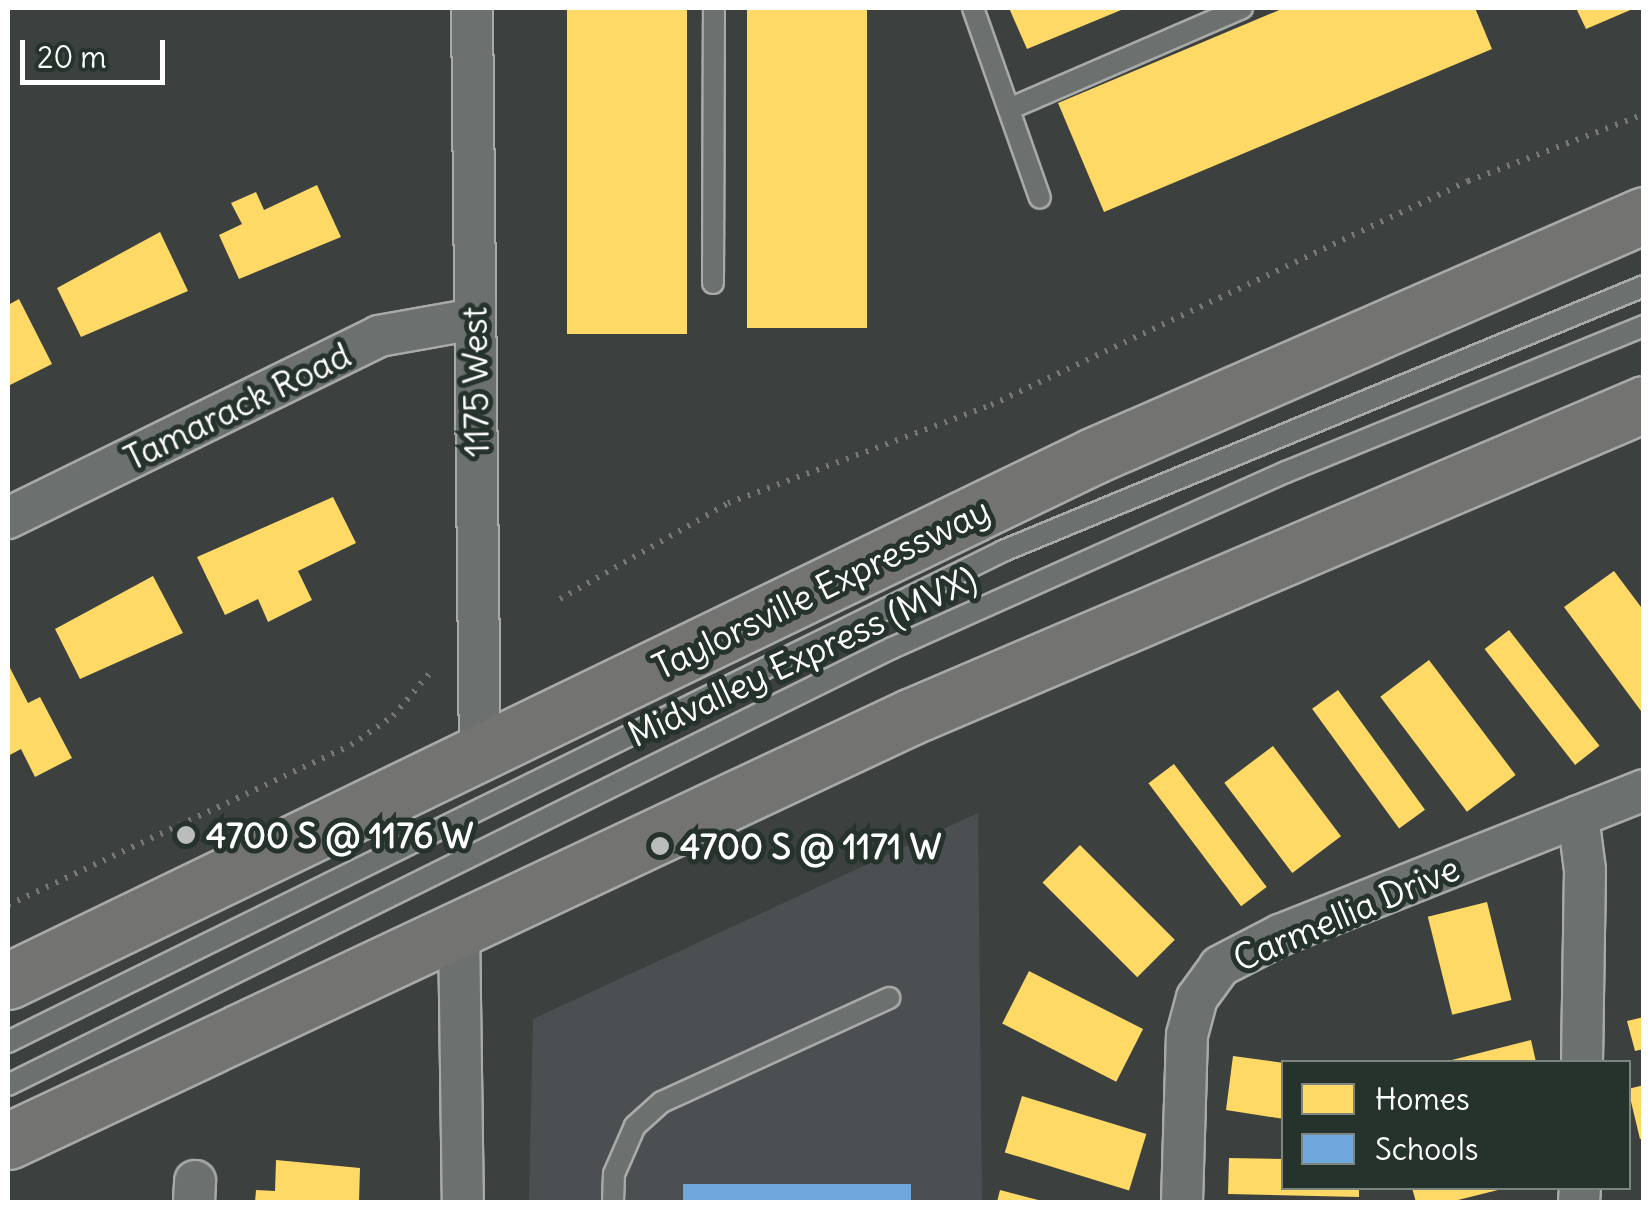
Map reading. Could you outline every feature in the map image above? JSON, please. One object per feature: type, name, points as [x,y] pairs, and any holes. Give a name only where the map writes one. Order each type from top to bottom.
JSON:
[{"type":"main road","name":"Taylorsville Expressway","points":[[8,980],[480,756],[1094,456],[1644,215]]},
{"type":"main road","points":[[8,1141],[459,926],[1094,635],[1644,404]]},
{"type":"street","name":"1175 West","points":[[472,8],[480,756]]},
{"type":"street","name":"Tamarack Road","points":[[8,518],[379,336],[474,319]]},
{"type":"street","name":"Carmellia Drive","points":[[1182,1202],[1187,1035],[1197,998],[1220,966],[1280,934],[1644,790]]},
{"type":"street","points":[[1578,816],[1585,870],[1582,1060]]},
{"type":"street","points":[[459,926],[462,1202]]},
{"type":"lane","points":[[713,283],[714,8]]},
{"type":"lane","points":[[973,8],[1040,198]]},
{"type":"lane","points":[[1009,109],[1242,8]]},
{"type":"lane","name":"Midvalley Express (MVX)","points":[[8,1042],[1003,552],[1644,286]]},
{"type":"lane","name":"Midvalley Express (MVX)","points":[[8,1086],[892,648],[1286,472],[1644,326]]},
{"type":"lane","points":[[612,1202],[614,1174],[635,1126],[662,1102],[889,998]]},
{"type":"path","points":[[560,599],[728,503],[991,405],[1468,181],[1644,114]]},
{"type":"path","points":[[8,905],[351,745],[393,716],[428,674]]},
{"type":"shaded area","points":[[978,813],[982,1202],[529,1202],[533,1019]]},
{"type":"building: Homes","points":[[567,8],[687,8],[687,334],[567,334]]},
{"type":"building: Homes","points":[[747,8],[867,8],[867,328],[747,328]]},
{"type":"building: Homes","points":[[1009,8],[1126,8],[1027,49]]},
{"type":"building: Homes","points":[[1284,8],[1475,8],[1492,49],[1104,212],[1058,103]]},
{"type":"building: Homes","points":[[1576,8],[1635,8],[1586,29]]},
{"type":"building: Homes","points":[[317,185],[341,237],[239,279],[219,235],[242,224],[231,203],[256,192],[264,210]]},
{"type":"building: Homes","points":[[160,232],[188,291],[81,337],[57,288]]},
{"type":"building: Homes","points":[[19,299],[52,364],[8,386],[8,305]]},
{"type":"building: Homes","points":[[333,497],[356,543],[298,571],[312,600],[268,622],[258,599],[225,615],[197,557]]},
{"type":"building: Homes","points":[[1614,571],[1644,611],[1644,715],[1564,607]]},
{"type":"building: Homes","points":[[153,576],[183,633],[80,679],[55,629]]},
{"type":"building: Homes","points":[[1509,630],[1600,746],[1575,765],[1485,649]]},
{"type":"building: Homes","points":[[1429,660],[1516,775],[1467,812],[1380,697]]},
{"type":"building: Homes","points":[[8,664],[28,703],[40,697],[72,758],[35,777],[21,749],[8,756]]},
{"type":"building: Homes","points":[[1338,690],[1425,810],[1399,829],[1312,709]]},
{"type":"building: Homes","points":[[1273,746],[1341,836],[1292,873],[1224,783]]},
{"type":"building: Homes","points":[[1174,764],[1267,887],[1241,906],[1148,783]]},
{"type":"building: Homes","points":[[1080,845],[1175,940],[1137,977],[1043,882]]},
{"type":"building: Homes","points":[[1487,902],[1511,1000],[1452,1015],[1428,917]]},
{"type":"building: Homes","points":[[1029,971],[1143,1029],[1116,1082],[1002,1024]]},
{"type":"building: Homes","points":[[1644,1017],[1644,1049],[1635,1051],[1627,1021]]},
{"type":"building: Homes","points":[[1531,1040],[1536,1060],[1452,1060]]},
{"type":"building: Homes","points":[[1233,1056],[1281,1063],[1281,1119],[1226,1110]]},
{"type":"building: Homes","points":[[1644,1085],[1644,1138],[1640,1139],[1631,1102],[1631,1088]]},
{"type":"building: Homes","points":[[1022,1096],[1146,1134],[1129,1190],[1005,1152]]},
{"type":"building: Homes","points":[[1229,1158],[1281,1159],[1281,1190],[1359,1190],[1359,1197],[1228,1194]]},
{"type":"building: Homes","points":[[276,1160],[360,1168],[359,1202],[255,1202],[256,1190],[275,1191]]},
{"type":"building: Homes","points":[[1000,1190],[1042,1201],[1042,1202],[997,1202]]},
{"type":"building: Homes","points":[[1413,1190],[1498,1190],[1450,1202],[1416,1202]]},
{"type":"building: Schools","points":[[683,1184],[911,1184],[911,1202],[683,1202]]},
{"type":"place","name":"4700 S @ 1176 W","points":[[186,835]]},
{"type":"place","name":"4700 S @ 1171 W","points":[[660,846]]}]
